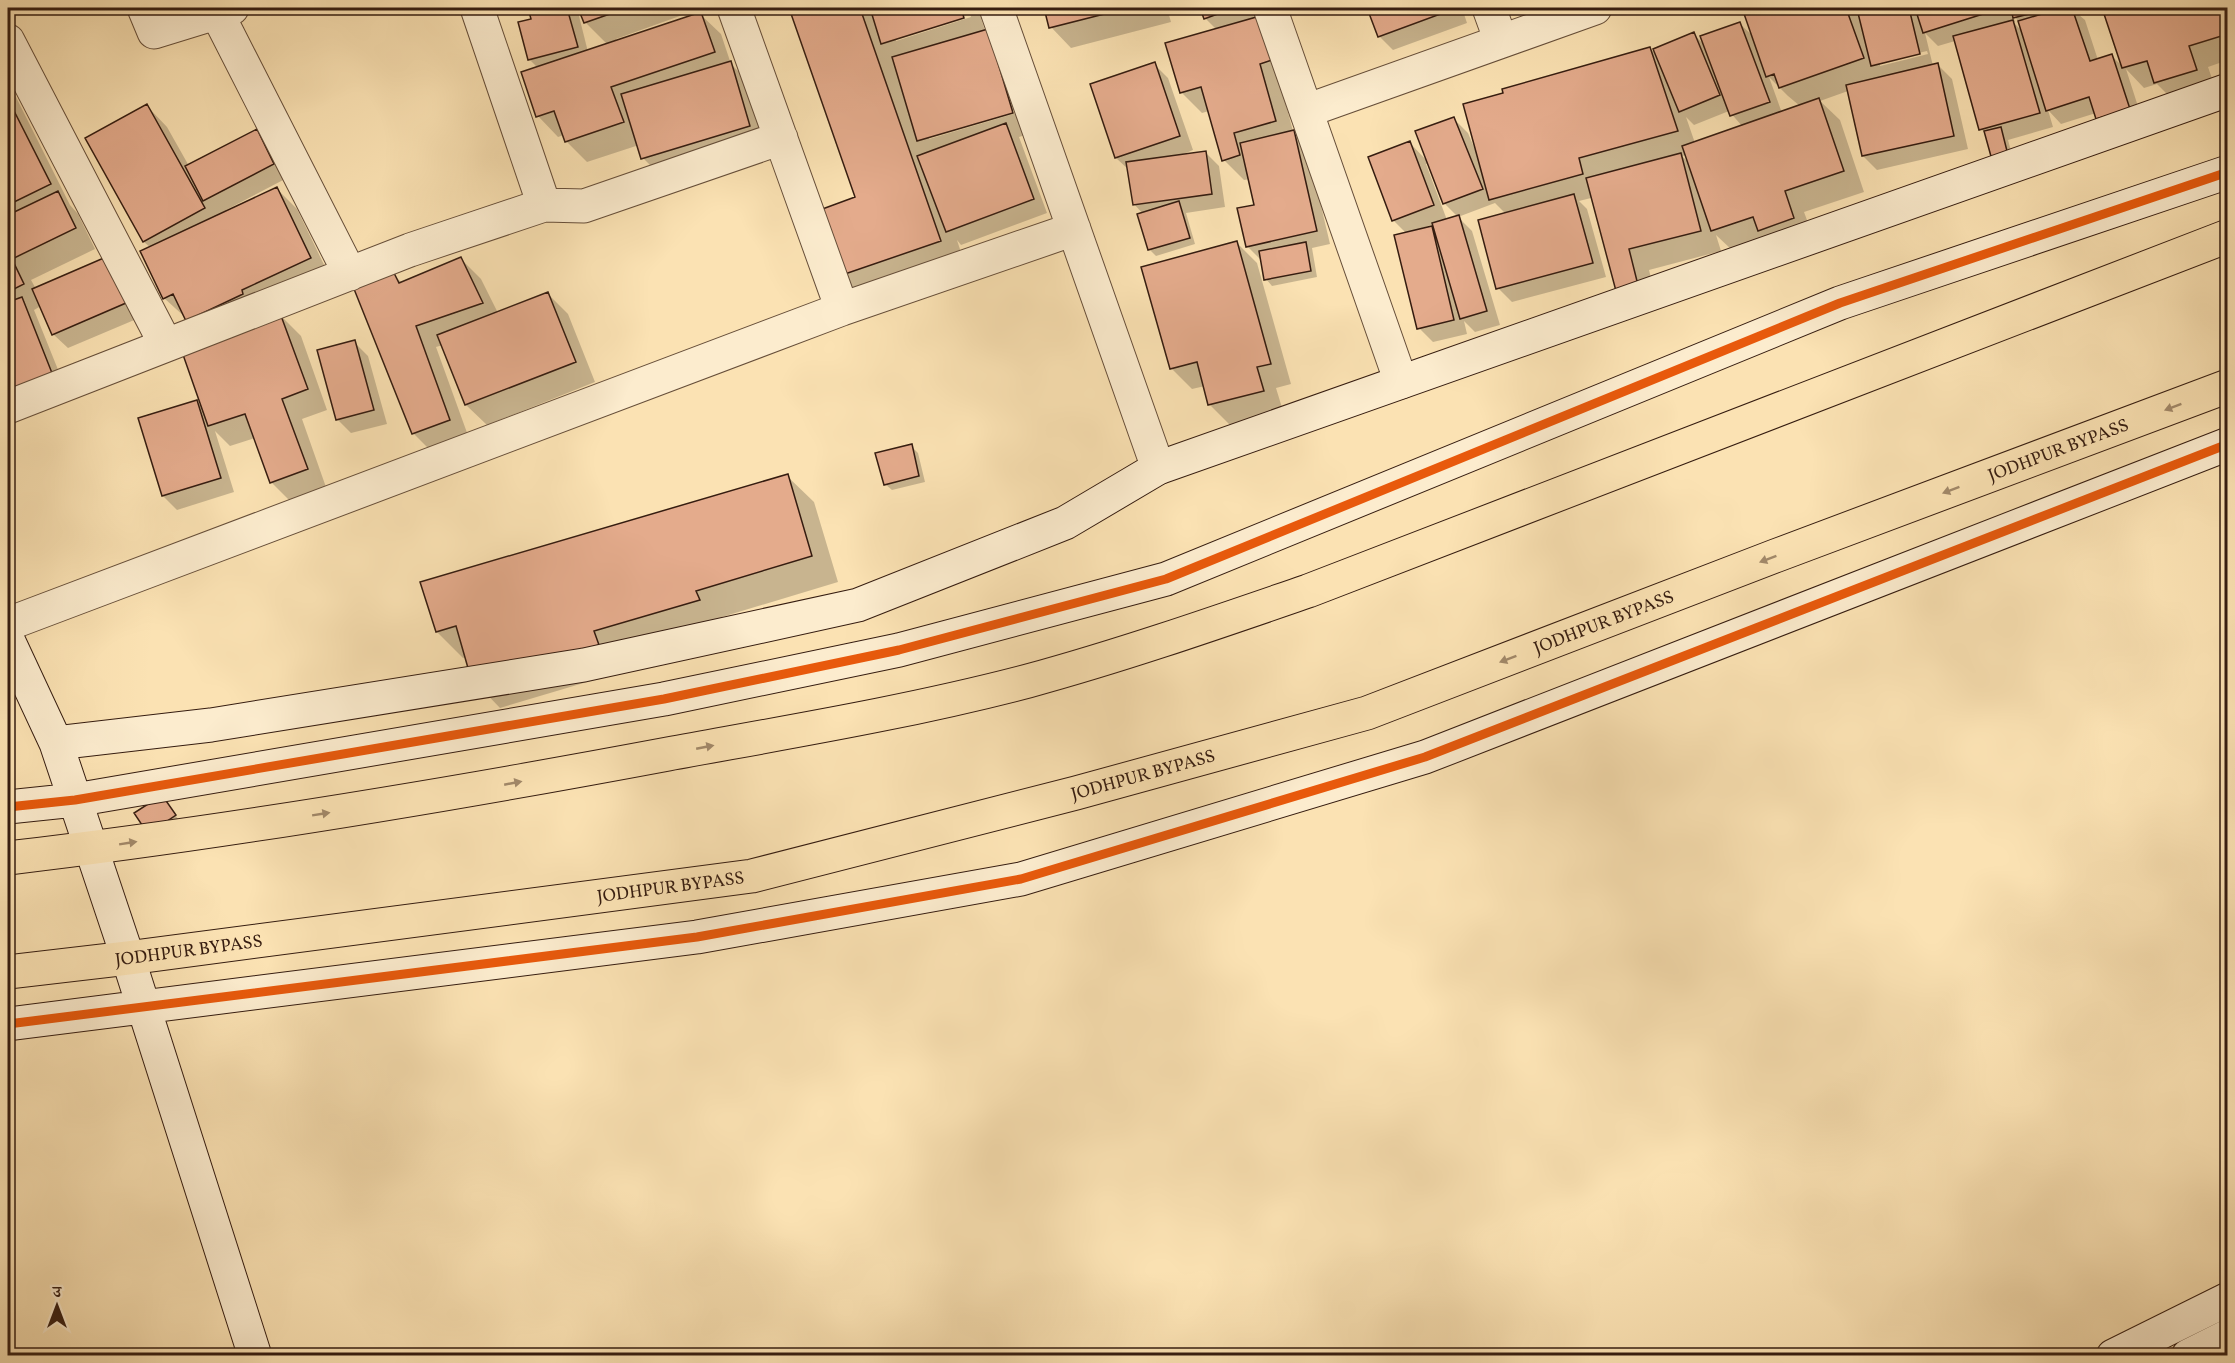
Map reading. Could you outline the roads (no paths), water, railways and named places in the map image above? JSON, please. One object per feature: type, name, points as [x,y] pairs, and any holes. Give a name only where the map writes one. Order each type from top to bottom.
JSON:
[{"type":"highway","points":[[8,858],[92,848],[479,790],[875,716],[1027,681],[1170,639],[1308,591],[2228,236]]},
{"type":"highway","name":"JODHPUR BYPASS","points":[[8,972],[752,876],[1076,793],[1367,714],[1775,556],[2228,386]]},
{"type":"street","points":[[144,8],[154,32],[224,10],[350,274]]},
{"type":"street","points":[[477,8],[544,205]]},
{"type":"street","points":[[734,8],[842,309]]},
{"type":"street","points":[[996,8],[1158,468]]},
{"type":"street","points":[[1270,8],[1401,382]]},
{"type":"street","points":[[1489,8],[1501,41]]},
{"type":"street","points":[[1306,111],[1594,8]]},
{"type":"street","points":[[8,41],[166,345]]},
{"type":"street","points":[[56,743],[211,725],[584,665],[858,604],[1065,523],[1158,468],[2228,90]]},
{"type":"street","points":[[8,407],[411,250],[544,205],[584,206],[781,138]]},
{"type":"street","points":[[8,807],[75,800],[664,699],[899,650],[1166,579],[1840,303],[2228,172]]},
{"type":"street","points":[[8,624],[842,309],[1074,229]]},
{"type":"street","points":[[8,1024],[697,937],[1021,879],[1425,756],[2228,444]]},
{"type":"street","points":[[8,640],[56,743],[144,1007],[255,1356]]},
{"type":"street","points":[[2211,1348],[2214,1306]]},
{"type":"street","points":[[2114,1356],[2214,1306]]}]
